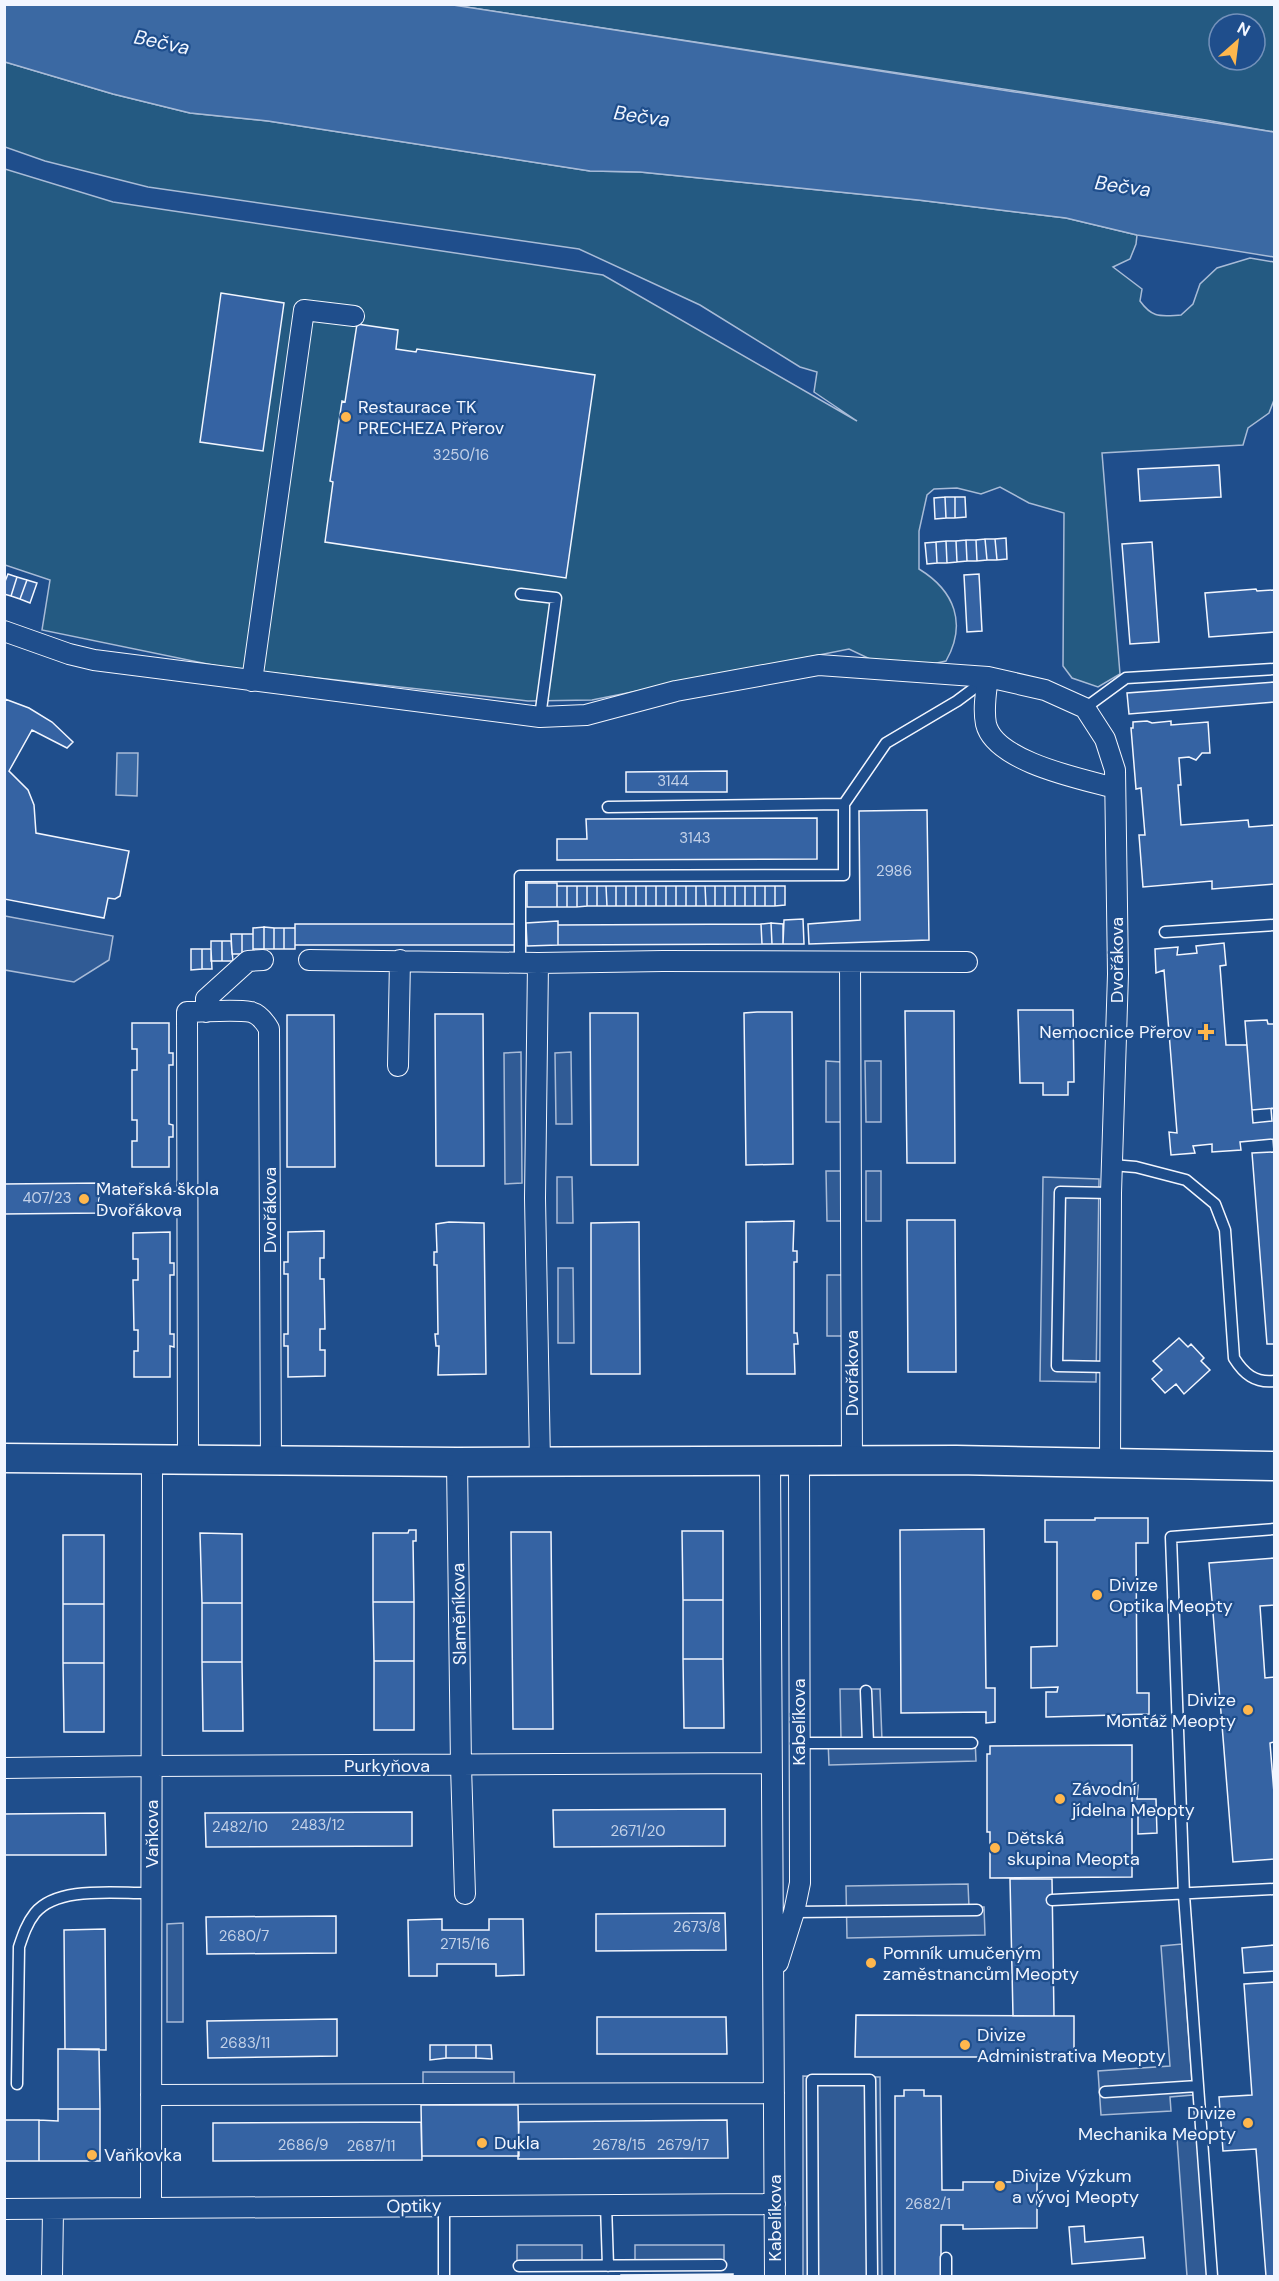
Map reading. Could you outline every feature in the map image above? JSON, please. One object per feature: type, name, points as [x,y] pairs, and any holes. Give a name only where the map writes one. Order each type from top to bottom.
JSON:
[{"type":"main road","points":[[4,1458],[457,1462],[956,1460],[1275,1466]]},
{"type":"street","points":[[252,681],[304,310],[354,316]]},
{"type":"street","points":[[4,631],[83,658],[540,717],[586,716],[676,691],[819,664],[988,677],[1045,690],[1084,708]]},
{"type":"street","points":[[988,677],[984,703],[987,726],[1002,748],[1052,771],[1115,788]]},
{"type":"street","name":"Dvořákova","points":[[1084,708],[1105,739],[1115,770],[1118,974],[1111,1193],[1110,1464]]},
{"type":"street","points":[[206,1012],[206,999],[248,960],[263,960]]},
{"type":"street","points":[[309,960],[529,963],[967,962]]},
{"type":"street","points":[[398,1066],[400,960]]},
{"type":"street","name":"Dvořákova","points":[[850,962],[852,1461]]},
{"type":"street","points":[[529,963],[540,1462]]},
{"type":"street","name":"Dvořákova","points":[[188,1459],[187,1012],[253,1012],[264,1021],[269,1029],[271,1461]]},
{"type":"street","points":[[109,1201],[186,1202]]},
{"type":"street","name":"Vaňkova","points":[[151,2208],[152,1460]]},
{"type":"street","name":"Kabelíkova","points":[[770,1460],[770,1763],[775,2277]]},
{"type":"street","name":"Kabelíkova","points":[[773,1980],[794,1912],[800,1883],[799,1460]]},
{"type":"street","name":"Slaměníkova","points":[[457,1462],[460,1766],[465,1894]]},
{"type":"street","name":"Purkyňova","points":[[4,1768],[770,1763]]},
{"type":"street","points":[[772,1913],[794,1912]]},
{"type":"street","points":[[151,2095],[774,2093]]},
{"type":"street","name":"Optiky","points":[[4,2210],[775,2204]]},
{"type":"street","points":[[52,2277],[53,2210]]},
{"type":"lane","points":[[521,594],[556,598],[540,717]]},
{"type":"lane","points":[[1084,708],[1126,678],[1275,669]]},
{"type":"lane","points":[[529,963],[520,876],[844,874],[844,804],[886,743],[957,701],[988,677]]},
{"type":"lane","points":[[608,807],[844,804]]},
{"type":"lane","points":[[1165,932],[1275,925]]},
{"type":"lane","points":[[1112,1165],[1136,1167],[1186,1180],[1215,1204],[1225,1230],[1234,1358],[1244,1374],[1268,1382],[1275,1381]]},
{"type":"lane","points":[[1109,1367],[1057,1366],[1060,1192],[1111,1193]]},
{"type":"lane","points":[[1212,2277],[1184,1895],[1171,1537],[1275,1529]]},
{"type":"lane","points":[[866,1691],[868,1743]]},
{"type":"lane","points":[[799,1743],[972,1743]]},
{"type":"lane","points":[[1052,1900],[1275,1889]]},
{"type":"lane","points":[[17,2084],[19,1947],[26,1927],[35,1913],[57,1897],[72,1894],[152,1893]]},
{"type":"lane","points":[[794,1912],[976,1911]]},
{"type":"lane","points":[[813,2277],[812,2080],[870,2080],[872,2277]]},
{"type":"lane","points":[[1105,2092],[1198,2086]]},
{"type":"lane","points":[[606,2205],[608,2266]]},
{"type":"lane","points":[[444,2206],[444,2277]]},
{"type":"lane","points":[[946,2258],[946,2277]]},
{"type":"lane","points":[[519,2266],[722,2265]]},
{"type":"shaded area","points":[[453,5],[1274,5],[1274,132],[1206,120]]},
{"type":"shaded area","points":[[5,62],[113,94],[190,113],[268,121],[590,171],[640,172],[918,200],[1066,218],[1137,235],[1130,259],[1113,267],[1142,289],[1140,301],[1149,311],[1158,315],[1181,315],[1193,304],[1200,284],[1217,268],[1250,258],[1274,262],[1274,400],[1269,413],[1248,428],[1243,445],[1102,453],[1120,674],[1098,687],[1072,678],[1063,666],[1064,513],[1029,503],[1000,487],[981,494],[957,488],[934,489],[927,495],[919,531],[919,569],[941,587],[949,598],[954,609],[956,634],[946,661],[923,666],[870,659],[849,649],[592,700],[528,701],[227,668],[42,630],[50,580],[5,565],[5,169],[113,202],[603,275],[857,421],[814,392],[817,372],[800,367],[700,305],[579,249],[148,187],[45,161],[5,147]]},
{"type":"shaded area","points":[[5,916],[113,936],[109,960],[74,982],[5,970]]},
{"type":"shaded area","points":[[521,1052],[522,1183],[505,1184],[504,1053]]},
{"type":"shaded area","points":[[571,1052],[572,1124],[556,1124],[555,1053]]},
{"type":"shaded area","points":[[826,1061],[841,1062],[842,1122],[826,1122]]},
{"type":"shaded area","points":[[865,1061],[881,1061],[881,1122],[866,1122]]},
{"type":"shaded area","points":[[826,1171],[842,1171],[842,1221],[827,1221]]},
{"type":"shaded area","points":[[866,1171],[881,1171],[881,1221],[866,1221]]},
{"type":"shaded area","points":[[557,1177],[572,1177],[573,1223],[557,1223]]},
{"type":"shaded area","points":[[1043,1177],[1099,1179],[1096,1382],[1040,1381]]},
{"type":"shaded area","points":[[558,1268],[573,1268],[574,1343],[558,1343]]},
{"type":"shaded area","points":[[827,1275],[842,1275],[842,1336],[827,1336]]},
{"type":"shaded area","points":[[840,1689],[880,1689],[882,1740],[975,1739],[976,1761],[829,1765],[828,1740],[841,1739]]},
{"type":"shaded area","points":[[968,1884],[969,1907],[984,1907],[985,1935],[847,1938],[846,1886]]},
{"type":"shaded area","points":[[183,1923],[183,2022],[167,2022],[167,1924]]},
{"type":"shaded area","points":[[1182,1944],[1193,2095],[1170,2097],[1171,2111],[1101,2115],[1098,2071],[1170,2066],[1161,1946]]},
{"type":"shaded area","points":[[423,2072],[514,2072],[514,2087],[423,2088]]},
{"type":"shaded area","points":[[803,2076],[880,2077],[882,2276],[803,2276]]},
{"type":"shaded area","points":[[1197,2137],[1207,2276],[1187,2276],[1177,2138]]},
{"type":"shaded area","points":[[517,2245],[582,2245],[582,2269],[517,2269]]},
{"type":"shaded area","points":[[635,2245],[724,2245],[724,2269],[635,2269]]},
{"type":"water","name":"Bečva","points":[[4,5],[453,5],[1274,132],[1274,257],[1137,235],[1066,218],[918,200],[640,172],[590,171],[268,121],[190,113],[113,94],[5,62]]},
{"type":"water","points":[[117,753],[138,753],[137,796],[116,795]]},
{"type":"building","points":[[221,293],[284,303],[263,451],[200,442]]},
{"type":"building","points":[[357,324],[398,330],[396,349],[416,352],[417,349],[595,375],[566,578],[325,542],[333,482],[330,481]]},
{"type":"building","points":[[1219,465],[1221,497],[1140,501],[1138,469]]},
{"type":"building","points":[[945,497],[955,497],[955,518],[946,518]]},
{"type":"building","points":[[945,497],[946,518],[935,519],[934,498]]},
{"type":"building","points":[[955,497],[965,497],[966,517],[955,518]]},
{"type":"building","points":[[1006,538],[1007,559],[997,560],[995,539]]},
{"type":"building","points":[[985,539],[995,539],[997,560],[987,560]]},
{"type":"building","points":[[985,539],[987,560],[977,561],[976,540]]},
{"type":"building","points":[[966,540],[967,561],[957,562],[956,541]]},
{"type":"building","points":[[966,540],[976,540],[977,561],[967,561]]},
{"type":"building","points":[[946,541],[956,541],[957,562],[947,563]]},
{"type":"building","points":[[946,541],[947,563],[937,563],[936,542]]},
{"type":"building","points":[[936,542],[937,563],[927,564],[925,543]]},
{"type":"building","points":[[1152,542],[1159,642],[1130,644],[1122,544]]},
{"type":"building","points":[[8,574],[17,577],[11,596],[4,594],[4,584]]},
{"type":"building","points":[[979,574],[982,631],[967,632],[964,575]]},
{"type":"building","points":[[17,577],[27,580],[20,599],[11,596]]},
{"type":"building","points":[[27,580],[37,583],[30,603],[20,599]]},
{"type":"building","points":[[1256,589],[1257,591],[1274,590],[1274,632],[1209,637],[1205,593]]},
{"type":"building","points":[[1274,682],[1274,702],[1129,714],[1127,693]]},
{"type":"building","points":[[5,699],[29,708],[52,722],[73,742],[67,748],[32,730],[9,771],[28,790],[34,805],[36,833],[129,851],[120,896],[115,899],[108,898],[104,918],[4,899]]},
{"type":"building","points":[[1171,721],[1171,725],[1208,722],[1210,753],[1202,753],[1196,760],[1189,757],[1179,758],[1181,785],[1178,785],[1181,825],[1248,820],[1249,827],[1274,825],[1274,884],[1212,889],[1212,881],[1143,887],[1139,835],[1145,835],[1141,788],[1136,789],[1131,728],[1133,728],[1133,722],[1152,723]]},
{"type":"building","points":[[727,771],[727,792],[626,792],[626,772]]},
{"type":"building","points":[[927,810],[929,940],[809,944],[808,924],[860,920],[859,811]]},
{"type":"building","points":[[817,818],[817,859],[557,860],[557,839],[587,839],[586,819]]},
{"type":"building","points":[[527,883],[557,883],[557,907],[527,907]]},
{"type":"building","points":[[557,886],[567,886],[567,907],[557,907]]},
{"type":"building","points":[[567,886],[577,886],[577,907],[567,907]]},
{"type":"building","points":[[577,886],[587,886],[587,906],[577,907]]},
{"type":"building","points":[[587,886],[597,886],[597,906],[587,906]]},
{"type":"building","points":[[597,886],[606,886],[607,906],[597,906]]},
{"type":"building","points":[[606,886],[616,886],[616,906],[607,906]]},
{"type":"building","points":[[616,886],[626,886],[626,906],[616,906]]},
{"type":"building","points":[[626,886],[636,886],[636,906],[626,906]]},
{"type":"building","points":[[636,886],[646,886],[646,906],[636,906]]},
{"type":"building","points":[[646,886],[656,886],[656,906],[646,906]]},
{"type":"building","points":[[656,886],[666,886],[666,906],[656,906]]},
{"type":"building","points":[[666,886],[676,886],[676,906],[666,906]]},
{"type":"building","points":[[676,886],[686,886],[686,906],[676,906]]},
{"type":"building","points":[[686,886],[696,886],[696,906],[686,906]]},
{"type":"building","points":[[696,886],[705,886],[706,906],[696,906]]},
{"type":"building","points":[[705,886],[715,886],[715,906],[706,906]]},
{"type":"building","points":[[715,886],[725,886],[725,906],[715,906]]},
{"type":"building","points":[[725,886],[735,886],[735,906],[725,906]]},
{"type":"building","points":[[735,886],[745,886],[745,906],[735,906]]},
{"type":"building","points":[[745,886],[755,886],[755,906],[745,906]]},
{"type":"building","points":[[755,886],[765,886],[765,906],[755,906]]},
{"type":"building","points":[[765,886],[775,886],[775,906],[765,906]]},
{"type":"building","points":[[775,886],[785,886],[785,905],[775,906]]},
{"type":"building","points":[[803,919],[804,944],[783,944],[784,920]]},
{"type":"building","points":[[558,921],[558,945],[527,946],[526,923]]},
{"type":"building","points":[[771,923],[772,944],[762,944],[761,924]]},
{"type":"building","points":[[771,923],[783,924],[783,944],[772,944]]},
{"type":"building","points":[[295,924],[515,924],[515,945],[295,945]]},
{"type":"building","points":[[761,924],[762,944],[558,945],[558,925]]},
{"type":"building","points":[[264,927],[264,949],[253,949],[253,928]]},
{"type":"building","points":[[264,927],[274,928],[274,949],[264,949]]},
{"type":"building","points":[[274,928],[284,928],[284,949],[274,949]]},
{"type":"building","points":[[284,928],[295,928],[295,949],[284,949]]},
{"type":"building","points":[[231,934],[242,934],[242,954],[232,954]]},
{"type":"building","points":[[242,934],[253,934],[253,954],[242,954]]},
{"type":"building","points":[[211,941],[222,941],[222,961],[211,961]]},
{"type":"building","points":[[222,941],[231,941],[233,961],[222,961]]},
{"type":"building","points":[[1224,943],[1226,965],[1220,966],[1226,1045],[1247,1045],[1253,1123],[1272,1121],[1271,1109],[1274,1108],[1274,1152],[1273,1139],[1240,1142],[1241,1150],[1212,1152],[1212,1144],[1193,1146],[1195,1153],[1171,1155],[1169,1132],[1177,1133],[1164,970],[1156,973],[1155,949],[1178,947],[1177,955],[1197,953],[1196,946]]},
{"type":"building","points":[[191,949],[202,949],[202,969],[191,970]]},
{"type":"building","points":[[202,949],[211,949],[212,969],[202,969]]},
{"type":"building","points":[[1018,1010],[1073,1010],[1074,1082],[1068,1082],[1068,1095],[1043,1095],[1043,1083],[1020,1083]]},
{"type":"building","points":[[905,1011],[954,1011],[955,1163],[907,1163]]},
{"type":"building","points":[[792,1012],[793,1164],[746,1165],[744,1013]]},
{"type":"building","points":[[590,1013],[638,1013],[638,1165],[591,1165]]},
{"type":"building","points":[[435,1014],[483,1014],[484,1166],[436,1166]]},
{"type":"building","points":[[287,1015],[334,1015],[335,1167],[287,1167]]},
{"type":"building","points":[[1267,1020],[1268,1024],[1274,1024],[1274,1108],[1252,1110],[1245,1021]]},
{"type":"building","points":[[132,1023],[169,1023],[169,1053],[173,1053],[173,1065],[169,1065],[169,1124],[173,1125],[173,1137],[169,1137],[169,1167],[132,1167],[132,1141],[137,1141],[137,1120],[132,1120],[132,1070],[137,1070],[137,1049],[132,1049]]},
{"type":"building","points":[[1274,1152],[1274,1344],[1267,1344],[1252,1153]]},
{"type":"building","points":[[104,1183],[105,1210],[100,1210],[100,1213],[4,1214],[4,1184]]},
{"type":"building","points":[[907,1220],[955,1220],[956,1372],[908,1372]]},
{"type":"building","points":[[794,1221],[793,1251],[797,1251],[797,1262],[794,1262],[794,1333],[797,1333],[798,1344],[794,1344],[795,1374],[747,1374],[746,1222]]},
{"type":"building","points":[[639,1222],[640,1374],[591,1374],[591,1223]]},
{"type":"building","points":[[484,1223],[486,1374],[438,1375],[439,1346],[436,1346],[435,1334],[438,1334],[437,1265],[434,1265],[434,1252],[437,1252],[436,1224]]},
{"type":"building","points":[[324,1231],[324,1258],[320,1258],[320,1279],[324,1279],[325,1329],[320,1329],[320,1350],[325,1350],[325,1376],[288,1377],[288,1346],[284,1346],[284,1334],[288,1334],[288,1274],[284,1274],[284,1262],[288,1262],[288,1232]]},
{"type":"building","points":[[170,1232],[170,1263],[174,1263],[174,1275],[170,1275],[170,1334],[174,1334],[174,1347],[170,1346],[170,1377],[134,1377],[134,1351],[138,1351],[138,1330],[134,1330],[133,1280],[138,1280],[138,1259],[133,1259],[133,1233]]},
{"type":"building","points":[[1179,1338],[1188,1347],[1191,1344],[1204,1358],[1201,1361],[1210,1370],[1184,1394],[1176,1384],[1165,1393],[1152,1379],[1162,1370],[1153,1361]]},
{"type":"building","name":"Divize Optika Meopty","points":[[1095,1518],[1148,1518],[1148,1543],[1136,1543],[1137,1693],[1149,1693],[1149,1714],[1046,1717],[1046,1692],[1057,1692],[1058,1687],[1031,1688],[1031,1647],[1057,1646],[1057,1542],[1045,1542],[1045,1520],[1095,1520]]},
{"type":"building","points":[[984,1529],[986,1688],[995,1688],[995,1722],[986,1723],[986,1712],[901,1713],[900,1530]]},
{"type":"building","points":[[409,1530],[416,1530],[416,1541],[413,1541],[414,1602],[373,1602],[373,1533],[408,1533]]},
{"type":"building","points":[[682,1531],[723,1531],[723,1600],[683,1600]]},
{"type":"building","points":[[511,1532],[551,1532],[553,1729],[513,1729]]},
{"type":"building","points":[[200,1533],[242,1534],[242,1603],[202,1603]]},
{"type":"building","points":[[63,1535],[104,1535],[104,1604],[63,1604]]},
{"type":"building","name":"Divize Montáž Meopty","points":[[1274,1558],[1274,1605],[1260,1606],[1265,1678],[1274,1677],[1274,1742],[1270,1743],[1274,1793],[1274,1859],[1233,1862],[1209,1563]]},
{"type":"building","points":[[683,1600],[723,1600],[723,1659],[683,1659]]},
{"type":"building","points":[[373,1602],[414,1602],[414,1661],[374,1661]]},
{"type":"building","points":[[202,1603],[242,1603],[242,1662],[202,1662]]},
{"type":"building","points":[[63,1604],[104,1604],[104,1663],[63,1663]]},
{"type":"building","points":[[683,1659],[723,1659],[724,1728],[684,1728]]},
{"type":"building","points":[[374,1661],[414,1661],[414,1730],[374,1730]]},
{"type":"building","points":[[202,1662],[242,1662],[243,1731],[203,1731]]},
{"type":"building","points":[[63,1663],[104,1663],[104,1732],[64,1732]]},
{"type":"building","name":"Závodní jídelna Meopty","points":[[1132,1745],[1132,1877],[990,1878],[990,1832],[987,1832],[987,1754],[990,1754],[990,1746]]},
{"type":"building","points":[[1132,1784],[1138,1785],[1137,1799],[1156,1799],[1157,1833],[1138,1834],[1138,1814],[1132,1814]]},
{"type":"building","points":[[725,1809],[725,1846],[554,1847],[553,1810]]},
{"type":"building","points":[[412,1812],[412,1846],[206,1847],[205,1813]]},
{"type":"building","points":[[105,1813],[106,1855],[4,1855],[4,1814]]},
{"type":"building","points":[[1010,1879],[1052,1879],[1054,2016],[1013,2016]]},
{"type":"building","points":[[725,1913],[726,1950],[596,1951],[596,1914]]},
{"type":"building","points":[[336,1916],[336,1953],[207,1954],[206,1917]]},
{"type":"building","points":[[442,1919],[442,1930],[489,1930],[489,1919],[523,1919],[524,1975],[496,1976],[496,1964],[437,1964],[437,1976],[409,1976],[408,1920]]},
{"type":"building","points":[[105,1929],[106,2050],[65,2049],[64,1930]]},
{"type":"building","points":[[1274,1945],[1274,1971],[1244,1973],[1242,1948]]},
{"type":"building","name":"Divize Mechanika Meopty","points":[[1274,1982],[1274,2276],[1266,2276],[1256,2149],[1223,2151],[1219,2097],[1252,2095],[1244,1984]]},
{"type":"building","name":"Divize Administrativa Meopty","points":[[856,2015],[1074,2016],[1074,2057],[855,2057]]},
{"type":"building","points":[[597,2017],[726,2017],[727,2054],[597,2054]]},
{"type":"building","points":[[337,2019],[337,2056],[208,2058],[207,2021]]},
{"type":"building","points":[[430,2045],[446,2045],[446,2058],[430,2060]]},
{"type":"building","points":[[446,2045],[476,2045],[476,2058],[446,2058]]},
{"type":"building","points":[[476,2045],[491,2045],[492,2059],[476,2058]]},
{"type":"building","points":[[58,2049],[99,2049],[100,2109],[58,2109]]},
{"type":"building","name":"Divize Výzkum a vývoj Meopty","points":[[904,2090],[924,2090],[924,2096],[941,2096],[942,2190],[963,2190],[963,2182],[1016,2182],[1016,2174],[1037,2174],[1037,2228],[963,2229],[963,2225],[941,2225],[941,2276],[895,2276],[895,2096],[904,2096]]},
{"type":"building","points":[[421,2105],[518,2105],[519,2156],[422,2156]]},
{"type":"building","points":[[58,2109],[100,2109],[100,2161],[39,2161],[39,2120],[58,2121]]},
{"type":"building","points":[[4,2120],[39,2120],[39,2161],[4,2161]]},
{"type":"building","points":[[727,2120],[728,2158],[518,2159],[519,2122]]},
{"type":"building","points":[[421,2122],[422,2160],[213,2161],[213,2123]]},
{"type":"building","points":[[1084,2226],[1085,2242],[1143,2237],[1145,2258],[1072,2264],[1069,2227]]},
{"type":"building","points":[[733,2274],[733,2276],[621,2276],[621,2275]]},
{"type":"place","name":"Restaurace TK PRECHEZA Přerov","points":[[346,417]]},
{"type":"place","name":"Nemocnice Přerov","points":[[1206,1032]]},
{"type":"place","name":"Mateřská škola Dvořákova","points":[[84,1199]]},
{"type":"place","name":"Divize Optika Meopty","points":[[1097,1595]]},
{"type":"place","name":"Divize Montáž Meopty","points":[[1248,1710]]},
{"type":"place","name":"Závodní jídelna Meopty","points":[[1060,1799]]},
{"type":"place","name":"Dětská skupina Meopta","points":[[995,1848]]},
{"type":"place","name":"Pomník umučeným zaměstnancům Meopty","points":[[871,1963]]},
{"type":"place","name":"Divize Administrativa Meopty","points":[[965,2045]]},
{"type":"place","name":"Divize Mechanika Meopty","points":[[1248,2123]]},
{"type":"place","name":"Dukla","points":[[482,2143]]},
{"type":"place","name":"Vaňkovka","points":[[92,2155]]},
{"type":"place","name":"Divize Výzkum a vývoj Meopty","points":[[1000,2186]]}]
